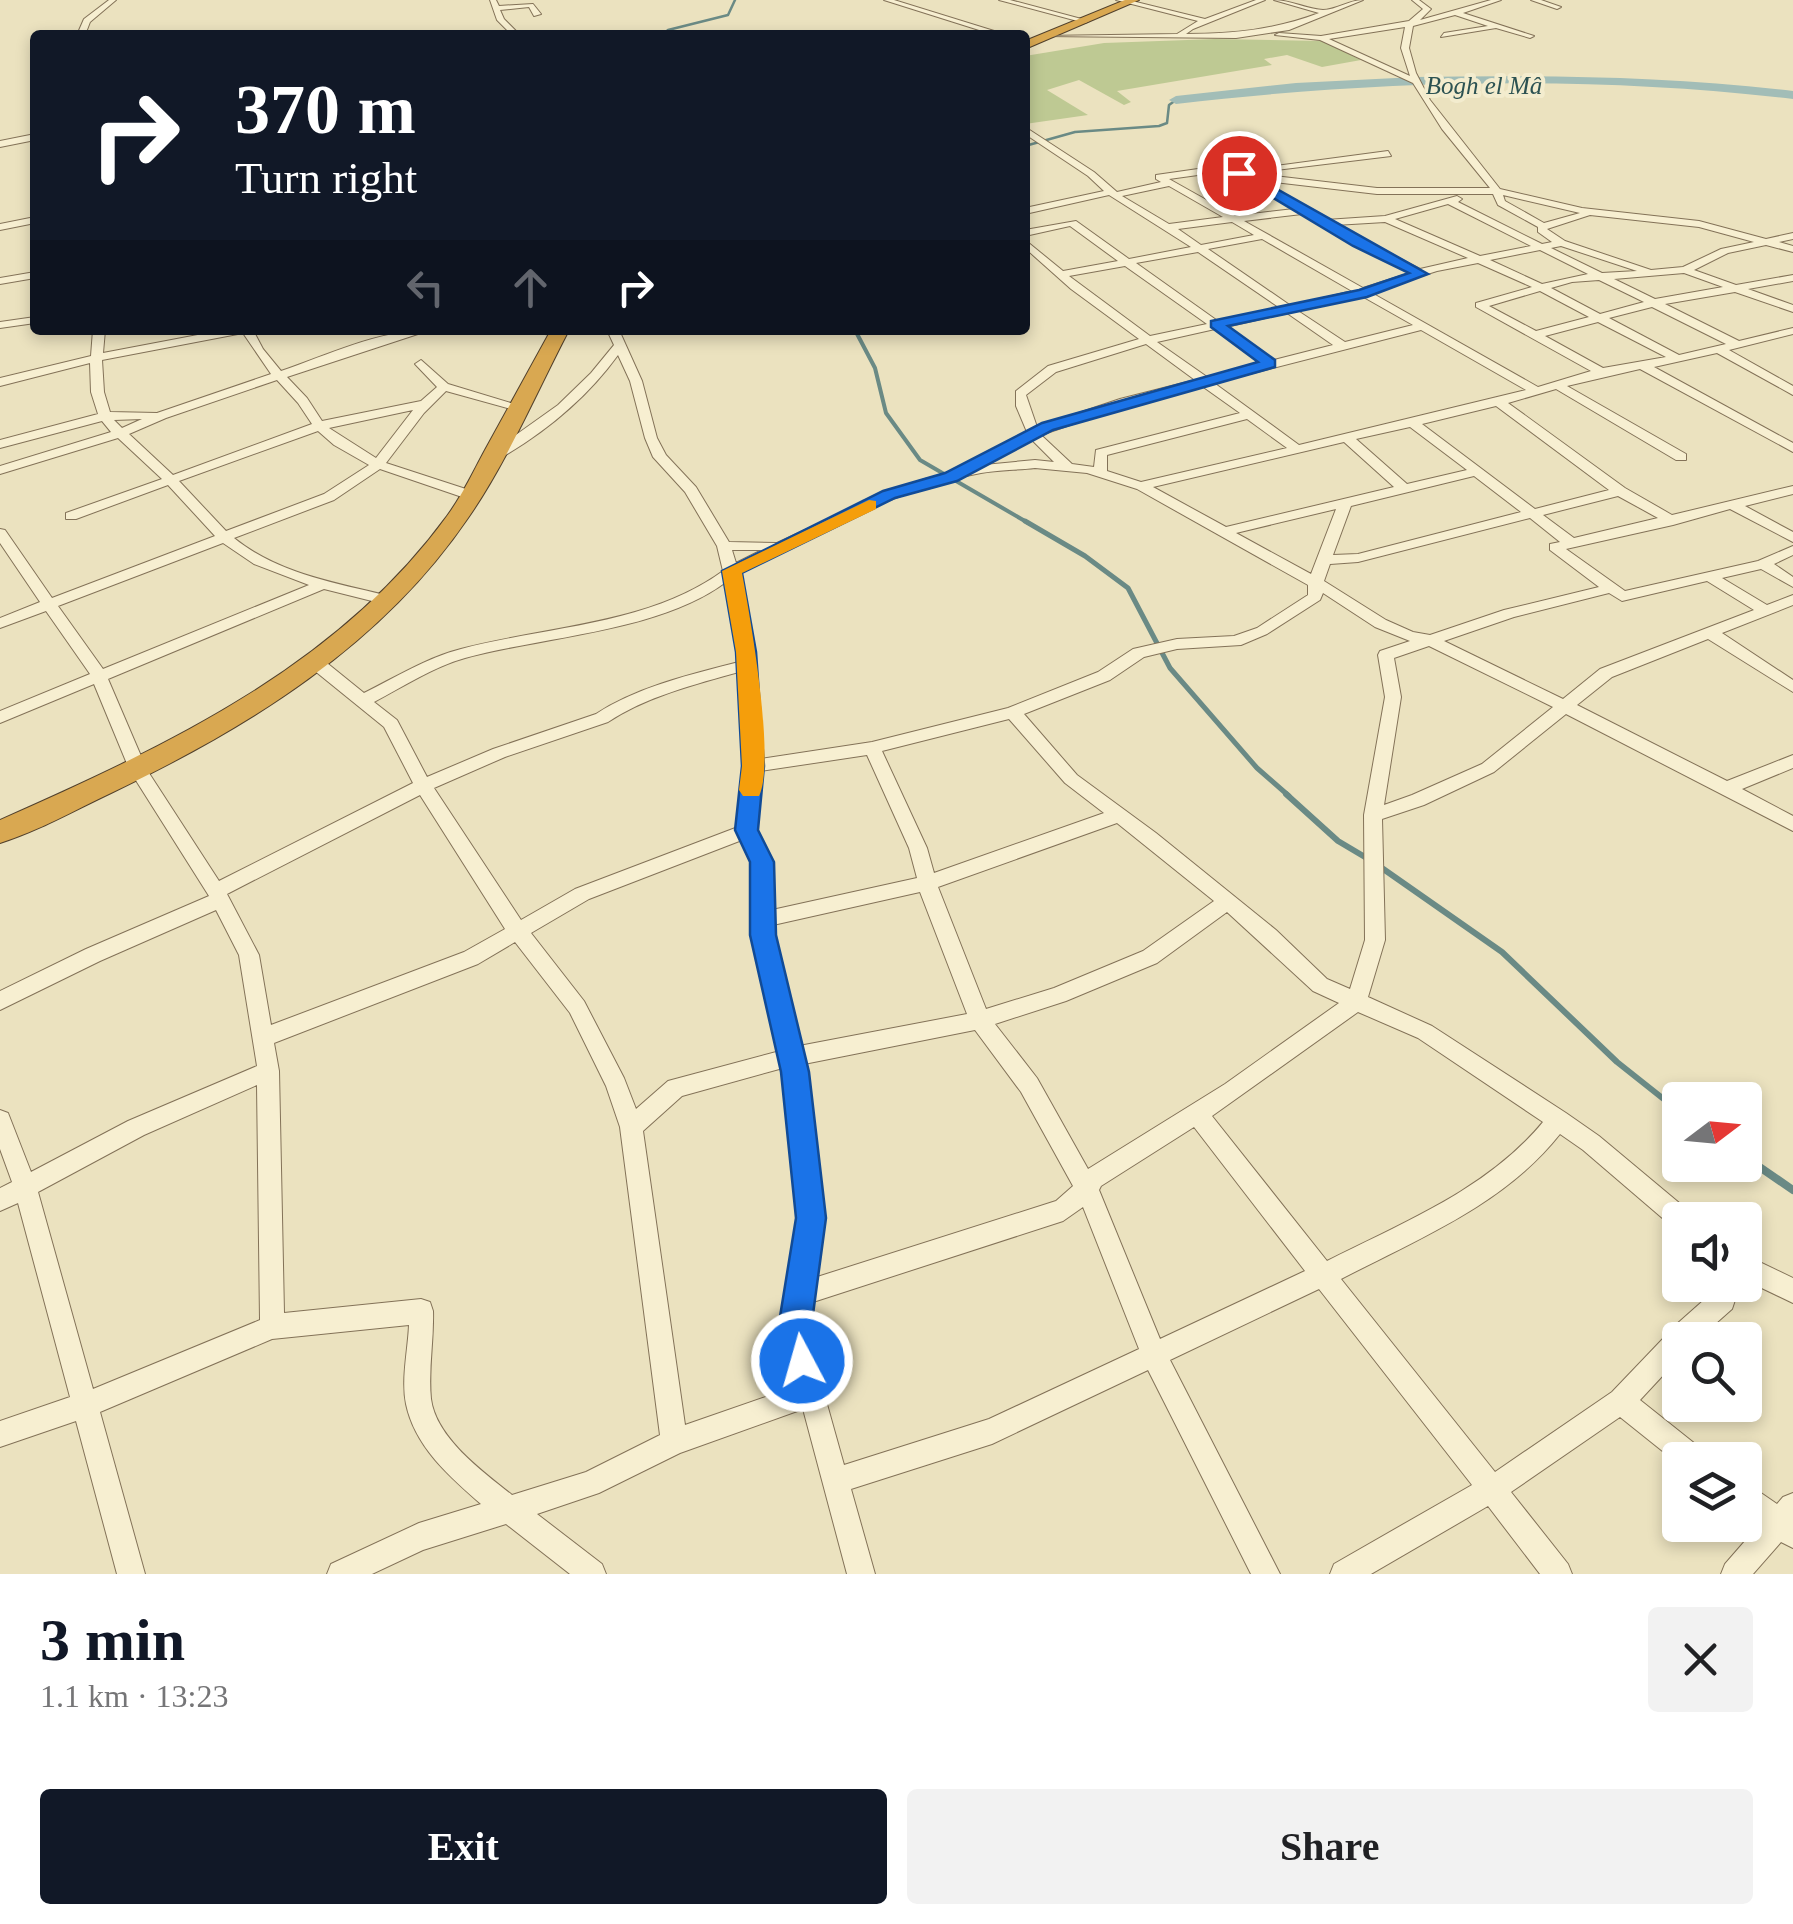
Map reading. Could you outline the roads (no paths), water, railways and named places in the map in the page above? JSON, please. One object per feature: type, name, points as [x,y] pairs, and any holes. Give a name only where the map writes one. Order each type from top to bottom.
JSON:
[{"type":"highway","points":[[1030,43],[1127,1]]},
{"type":"highway","points":[[0,832],[140,770],[221,725],[316,663],[388,600],[443,540],[557,335]]},
{"type":"street","points":[[84,30],[88,21],[113,0]]},
{"type":"street","points":[[887,0],[989,30]]},
{"type":"street","points":[[1002,0],[1084,20]]},
{"type":"street","points":[[997,13],[1027,0]]},
{"type":"street","points":[[1178,37],[1262,0]]},
{"type":"street","points":[[1277,0],[1327,13]]},
{"type":"street","points":[[1236,36],[1286,28],[1360,0]]},
{"type":"street","points":[[1419,2],[1440,0]]},
{"type":"street","points":[[1048,36],[1320,38],[1415,22],[1498,0]]},
{"type":"street","points":[[1534,0],[1556,7]]},
{"type":"street","points":[[1127,1],[1205,22]]},
{"type":"street","points":[[916,8],[934,2]]},
{"type":"street","points":[[1419,2],[1530,36]]},
{"type":"street","points":[[1419,2],[1427,9],[1416,14],[1406,35],[1408,74],[1433,114],[1497,191],[1501,203],[1543,226],[1598,213]]},
{"type":"street","points":[[511,30],[494,4],[531,5],[536,14]]},
{"type":"street","points":[[972,24],[985,18]]},
{"type":"street","points":[[1444,36],[1498,26]]},
{"type":"street","points":[[1320,38],[1413,81]]},
{"type":"street","points":[[1030,134],[1342,346]]},
{"type":"street","points":[[0,144],[30,139]]},
{"type":"street","points":[[1239,173],[1388,154]]},
{"type":"street","points":[[1537,391],[1159,177],[1205,171],[1378,191],[1497,191],[1598,213],[1699,224],[1793,249]]},
{"type":"street","points":[[1239,173],[1421,274]]},
{"type":"street","points":[[1030,210],[1170,183]]},
{"type":"street","points":[[1326,224],[1386,218],[1497,191]]},
{"type":"street","points":[[1449,202],[1740,346]]},
{"type":"street","points":[[1167,228],[1302,211]]},
{"type":"street","points":[[1386,218],[1603,317],[1678,359]]},
{"type":"street","points":[[0,227],[30,221]]},
{"type":"street","points":[[1030,232],[1072,223],[1270,363]]},
{"type":"street","points":[[1543,226],[1542,230],[1561,242],[1592,249],[1651,272]]},
{"type":"street","points":[[1060,275],[1262,236]]},
{"type":"street","points":[[1601,372],[1480,306],[1595,275],[1685,270],[1725,251],[1793,236]]},
{"type":"street","points":[[1075,470],[1049,454],[1032,435],[1020,394],[1036,378],[1088,356],[1148,340],[1362,294],[1421,274],[1561,242]]},
{"type":"street","points":[[1030,248],[1060,275],[1297,449]]},
{"type":"street","points":[[1685,270],[1793,309]]},
{"type":"street","points":[[0,281],[30,276]]},
{"type":"street","points":[[1536,335],[1653,303],[1793,278]]},
{"type":"street","points":[[0,326],[30,321]]},
{"type":"street","points":[[951,477],[1032,435],[1203,380],[1422,326]]},
{"type":"street","points":[[1140,486],[1498,402],[1601,372],[1740,346],[1793,331]]},
{"type":"street","points":[[99,335],[94,382],[104,416],[174,480],[224,538],[288,575],[388,600]]},
{"type":"street","points":[[0,382],[97,358],[219,335]]},
{"type":"street","points":[[248,335],[275,376],[301,398],[319,426],[375,466],[470,495]]},
{"type":"street","points":[[0,470],[408,335]]},
{"type":"street","points":[[491,457],[520,444],[611,358],[617,337]]},
{"type":"street","points":[[617,337],[660,457],[691,490],[724,546],[732,571],[746,652],[753,766],[746,830],[762,862],[763,920],[792,1057],[811,1218],[794,1329],[861,1574]]},
{"type":"street","points":[[1774,338],[1793,346]]},
{"type":"street","points":[[1720,350],[1793,391]]},
{"type":"street","points":[[421,364],[444,387],[518,407]]},
{"type":"street","points":[[1644,366],[1791,444]]},
{"type":"street","points":[[1556,384],[1681,457]]},
{"type":"street","points":[[0,623],[329,497],[385,458],[420,405],[444,387]]},
{"type":"street","points":[[1498,402],[1620,491],[1673,521]]},
{"type":"street","points":[[71,516],[319,426],[420,405]]},
{"type":"street","points":[[1100,474],[1101,453],[1251,414]]},
{"type":"street","points":[[0,444],[104,416],[162,415]]},
{"type":"street","points":[[1413,422],[1571,543]]},
{"type":"street","points":[[1347,438],[1404,489]]},
{"type":"street","points":[[364,700],[456,655],[674,602],[717,586],[732,571],[889,495],[993,464],[1029,463],[1100,474],[1140,486],[1316,582],[1406,638],[1428,639],[1793,824]]},
{"type":"street","points":[[1222,532],[1479,471]]},
{"type":"street","points":[[1793,490],[1555,547],[1622,596],[1763,564],[1793,550]]},
{"type":"street","points":[[1324,560],[1358,558],[1620,491]]},
{"type":"street","points":[[753,766],[872,748],[1014,712],[1104,676],[1139,653],[1177,644],[1236,641],[1262,630],[1315,596],[1316,582],[1345,502]]},
{"type":"street","points":[[1735,506],[1793,538]]},
{"type":"street","points":[[2,540],[98,674],[140,770],[218,896],[249,955],[268,1071],[272,1328]]},
{"type":"street","points":[[724,546],[753,549],[784,545]]},
{"type":"street","points":[[1763,564],[1793,583]]},
{"type":"street","points":[[1708,575],[1766,610]]},
{"type":"street","points":[[0,717],[324,584]]},
{"type":"street","points":[[801,1294],[1064,1210],[1087,1189],[1092,1178],[1281,1058],[1356,1002],[1374,940],[1372,814],[1393,697],[1386,655],[1509,613],[1608,589]]},
{"type":"street","points":[[1372,814],[1418,800],[1488,768],[1606,673],[1793,600]]},
{"type":"street","points":[[1710,633],[1793,687]]},
{"type":"street","points":[[316,663],[391,724],[422,786],[516,930],[578,1008],[616,1085],[631,1127],[674,1442]]},
{"type":"street","points":[[0,1001],[218,896],[422,786],[602,718],[634,702],[744,666]]},
{"type":"street","points":[[1014,712],[1054,763],[1227,902],[1320,984],[1425,1032],[1558,1120],[1662,1204]]},
{"type":"street","points":[[872,748],[918,848],[927,883],[980,1020],[1029,1085],[1087,1189],[1155,1357],[1266,1574]]},
{"type":"street","points":[[1725,789],[1793,761]]},
{"type":"street","points":[[763,920],[927,883],[1119,815]]},
{"type":"street","points":[[262,1038],[471,958],[516,930],[638,870],[746,830]]},
{"type":"street","points":[[631,1127],[676,1088],[792,1057],[980,1020],[1059,995],[1150,957],[1227,902]]},
{"type":"street","points":[[0,1200],[136,1128],[268,1071]]},
{"type":"street","points":[[1196,1112],[1558,1574]]},
{"type":"street","points":[[0,1120],[25,1188],[131,1574]]},
{"type":"street","points":[[836,1482],[992,1430],[1155,1357],[1325,1274],[1466,1202],[1534,1150],[1558,1120]]},
{"type":"street","points":[[1762,1275],[1793,1290]]},
{"type":"street","points":[[1344,1574],[1524,1470],[1621,1401],[1721,1302]]},
{"type":"street","points":[[0,1434],[85,1405],[272,1328],[422,1311],[419,1404],[432,1436],[464,1474],[592,1574]]},
{"type":"street","points":[[341,1574],[418,1537],[590,1484],[674,1442],[810,1394]]},
{"type":"street","points":[[1621,1401],[1672,1442]]},
{"type":"street","points":[[1734,1574],[1789,1521],[1762,1506]]},
{"type":"waterway","points":[[668,30],[728,15],[735,0]]},
{"type":"waterway","name":"Bogh el Mâ","points":[[1176,100],[1296,88],[1476,80],[1793,95]]},
{"type":"waterway","points":[[1030,145],[1075,132],[1159,126],[1167,123],[1169,105],[1176,100]]},
{"type":"waterway","points":[[858,335],[875,368],[886,413],[920,460],[1030,524]]},
{"type":"waterway","points":[[1025,521],[1085,556],[1128,588],[1170,668],[1257,768],[1289,796]]},
{"type":"waterway","points":[[1286,794],[1338,841],[1370,860]]},
{"type":"waterway","points":[[1379,866],[1502,952],[1617,1062],[1662,1098]]},
{"type":"waterway","points":[[1762,1169],[1793,1190]]}]
